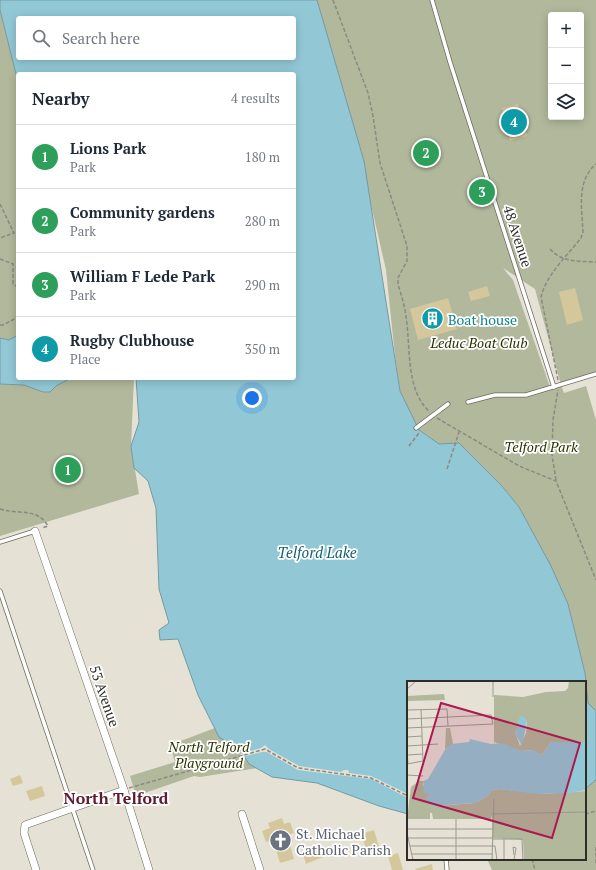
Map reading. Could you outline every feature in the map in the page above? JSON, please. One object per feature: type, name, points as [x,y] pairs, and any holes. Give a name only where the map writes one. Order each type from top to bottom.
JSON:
[{"type":"street","name":"53 Avenue","points":[[35,531],[124,790],[149,870]]},
{"type":"street","points":[[36,870],[24,833],[25,825],[124,790]]},
{"type":"street","points":[[242,814],[260,870]]},
{"type":"lane","name":"48 Avenue","points":[[432,0],[452,69],[554,387]]},
{"type":"lane","points":[[468,402],[495,395],[522,396],[596,374]]},
{"type":"lane","points":[[416,428],[448,404]]},
{"type":"lane","points":[[0,542],[35,531]]},
{"type":"lane","points":[[0,591],[93,870]]},
{"type":"lane","points":[[446,860],[447,870]]},
{"type":"path","points":[[333,0],[368,93],[380,163],[406,246],[407,261],[398,278],[398,284],[406,317],[411,364],[420,402]]},
{"type":"path","points":[[544,286],[581,238],[583,232],[582,188],[586,174],[596,164]]},
{"type":"path","points":[[0,204],[14,233],[0,238]]},
{"type":"path","points":[[550,249],[556,255],[578,263],[596,262]]},
{"type":"path","points":[[0,259],[13,264],[13,284],[16,286]]},
{"type":"path","points":[[0,325],[3,326],[16,318]]},
{"type":"path","points":[[447,425],[476,440],[519,466],[556,481],[596,580]]},
{"type":"path","points":[[409,446],[420,430]]},
{"type":"path","points":[[447,468],[459,432]]},
{"type":"path","points":[[0,509],[8,512],[31,512],[40,517],[48,526],[35,531]]},
{"type":"path","points":[[124,790],[265,749],[298,768],[371,778],[407,796]]},
{"type":"path","points":[[586,814],[596,811]]},
{"type":"path","points":[[596,847],[596,862]]},
{"type":"path","points":[[532,860],[535,870]]},
{"type":"green space","points":[[312,0],[596,0],[596,376],[561,385],[564,393],[586,386],[596,420],[596,711],[588,703],[585,673],[568,604],[519,507],[501,485],[459,443],[439,444],[419,430],[400,391],[386,270],[351,117]],"holes":[[[503,268],[535,289],[561,385],[550,387],[513,280]]]},
{"type":"green space","points":[[0,10],[16,74],[16,336],[9,340],[0,338]]},
{"type":"green space","points":[[67,380],[134,380],[131,446],[139,494],[0,536],[0,384],[24,385],[43,392]]},
{"type":"green space","name":"North Telford Playground","points":[[215,728],[257,768],[200,777],[194,776],[136,796],[130,776],[175,762],[170,745]]},
{"type":"green space","points":[[596,780],[596,870],[492,870],[487,860],[586,860],[586,788]]},
{"type":"water","name":"Telford Lake","points":[[0,0],[317,0],[364,161],[400,391],[419,430],[439,444],[459,443],[501,485],[519,507],[551,566],[568,604],[585,673],[586,681],[407,681],[407,814],[379,806],[317,783],[272,777],[249,764],[241,751],[219,737],[198,695],[178,639],[160,640],[159,630],[169,623],[159,589],[156,508],[148,481],[134,468],[131,446],[139,422],[136,380],[296,380],[296,72],[16,72],[16,74],[0,10]]},
{"type":"water","points":[[16,336],[16,380],[67,380],[56,386],[50,392],[43,392],[24,385],[0,384],[0,338],[9,340]]},
{"type":"water","name":"Telford Lake","points":[[586,683],[588,703],[596,711],[596,780],[586,788]]},
{"type":"pier","points":[[265,745],[269,749],[299,766],[341,772],[348,770],[349,773],[371,776],[407,794],[407,797],[371,779],[298,770],[267,752],[242,757],[240,754],[261,748]]},
{"type":"building","points":[[518,104],[527,136],[510,141],[502,108]]},
{"type":"building","points":[[487,286],[490,296],[471,301],[468,292]]},
{"type":"building","points":[[575,288],[583,320],[567,325],[559,292]]},
{"type":"building","name":"Boat house","points":[[448,298],[457,329],[418,340],[410,309]]},
{"type":"building","points":[[20,775],[23,783],[13,786],[10,779]]},
{"type":"building","points":[[42,786],[45,796],[30,801],[26,791]]},
{"type":"building","name":"St. Michael Catholic Parish","points":[[282,818],[284,824],[290,822],[294,833],[287,835],[294,859],[280,863],[273,840],[266,842],[262,831],[270,828],[268,823]]},
{"type":"building","points":[[374,830],[379,847],[367,851],[361,834]]},
{"type":"building","points":[[321,848],[323,857],[306,864],[303,854]]},
{"type":"building","points":[[398,853],[403,870],[392,870],[388,856]]},
{"type":"building","points":[[432,864],[433,870],[415,869]]},
{"type":"place","name":"Rugby Clubhouse","points":[[514,122]]},
{"type":"place","name":"Community gardens","points":[[426,153]]},
{"type":"place","name":"William F Lede Park","points":[[482,192]]},
{"type":"place","name":"Boat house","points":[[433,319]]},
{"type":"place","name":"Lions Park","points":[[68,470]]},
{"type":"place","name":"St. Michael Catholic Parish","points":[[281,841]]},
{"type":"district","name":"North Telford","points":[[116,798]]},
{"type":"park label","name":"Leduc Boat Club","points":[[479,342]]},
{"type":"park label","name":"Telford Park","points":[[541,446]]}]
